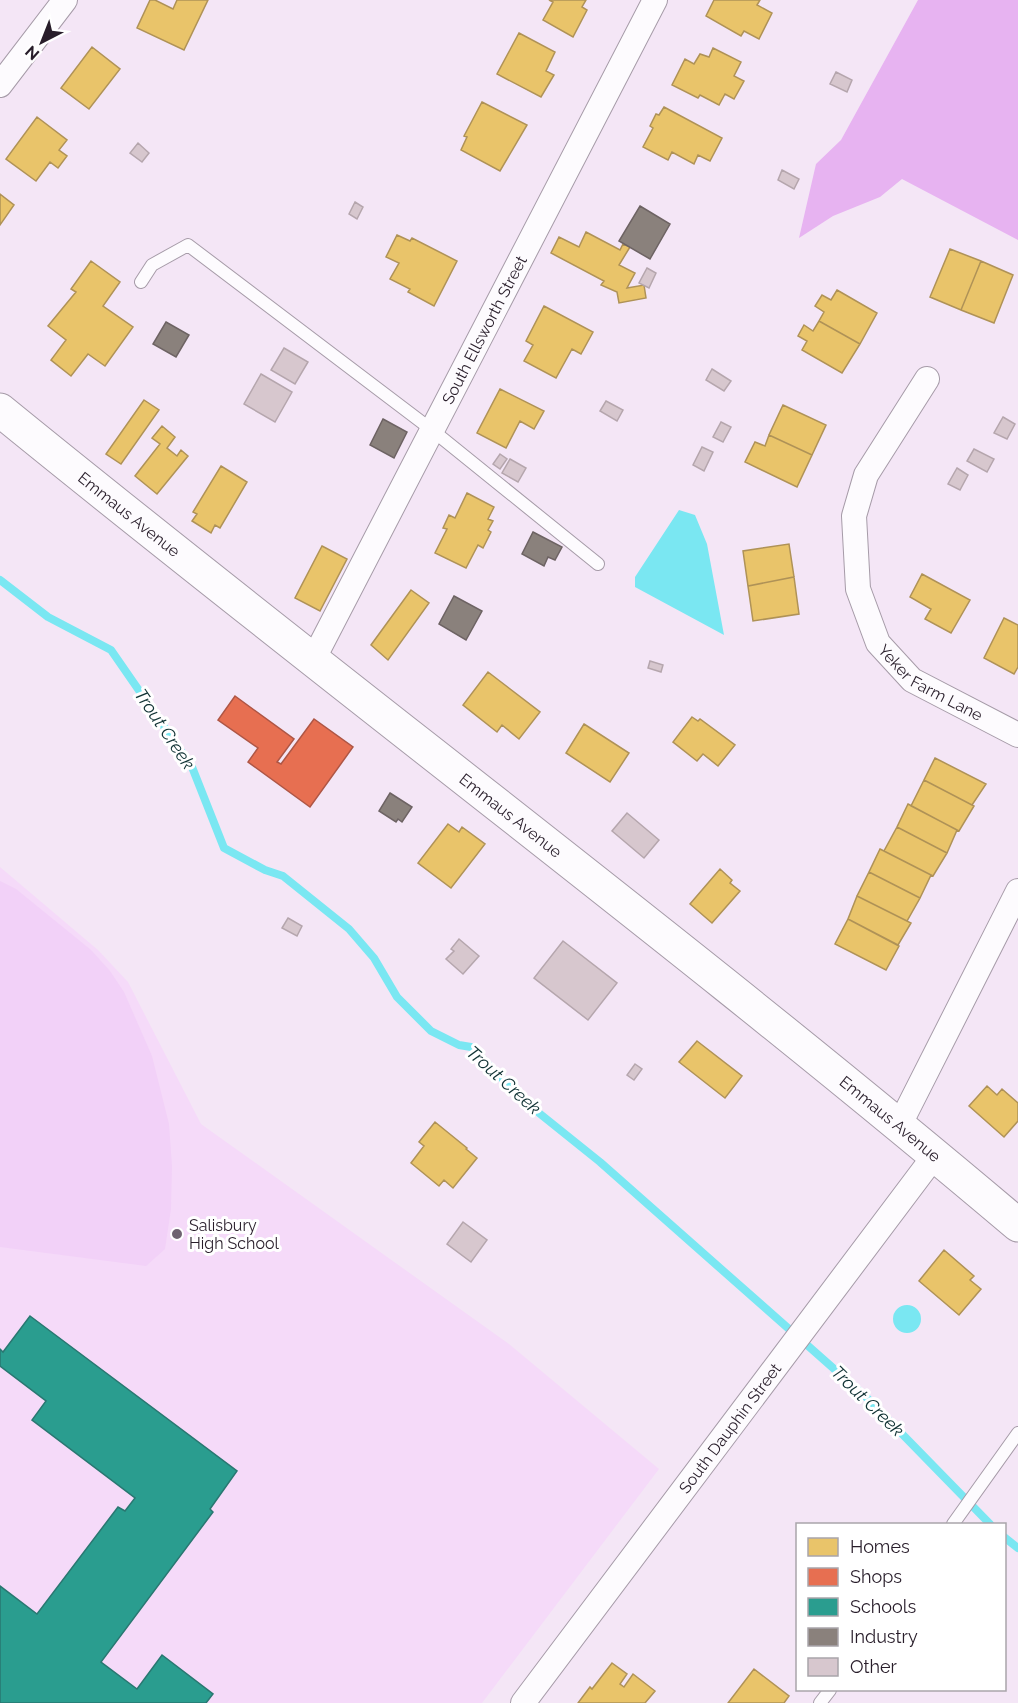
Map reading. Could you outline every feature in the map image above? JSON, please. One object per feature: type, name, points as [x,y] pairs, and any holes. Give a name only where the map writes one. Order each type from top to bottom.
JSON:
[{"type":"main road","name":"Emmaus Avenue","points":[[0,410],[693,959],[1018,1225]]},
{"type":"street","points":[[0,85],[65,0]]},
{"type":"street","name":"South Ellsworth Street","points":[[313,660],[655,0]]},
{"type":"street","name":"Yeker Farm Lane","points":[[927,379],[866,476],[854,516],[858,589],[878,643],[912,680],[1018,735]]},
{"type":"street","points":[[899,1126],[1015,903]]},
{"type":"street","name":"South Dauphin Street","points":[[523,1703],[935,1155]]},
{"type":"lane","points":[[141,282],[152,265],[188,245],[432,430],[597,564]]},
{"type":"lane","points":[[957,1520],[1018,1433]]},
{"type":"shaded area","points":[[918,0],[1018,0],[1018,240],[902,179],[880,197],[833,216],[799,238],[816,164],[841,140]]},
{"type":"shaded area","name":"Salisbury High School","points":[[0,867],[98,950],[128,982],[201,1124],[509,1344],[659,1469],[482,1703],[0,1703]]},
{"type":"shaded area","points":[[0,881],[16,889],[91,950],[110,971],[124,992],[152,1056],[169,1124],[172,1166],[171,1209],[165,1249],[146,1266],[0,1247]]},
{"type":"water","points":[[679,510],[695,515],[707,544],[724,635],[635,587],[635,577]]},
{"type":"water","points":[[907,1305],[917,1309],[921,1319],[917,1329],[907,1333],[897,1329],[893,1319],[897,1309]]},
{"type":"building: Homes","points":[[150,0],[155,0],[173,9],[177,0],[208,0],[184,50],[137,28]]},
{"type":"building: Homes","points":[[549,0],[586,0],[582,7],[587,10],[573,37],[543,20],[553,2]]},
{"type":"building: Homes","points":[[714,0],[760,0],[757,5],[772,13],[759,39],[744,31],[741,36],[706,16]]},
{"type":"building: Homes","points":[[519,33],[555,52],[546,71],[554,75],[541,97],[497,74]]},
{"type":"building: Homes","points":[[92,47],[120,69],[89,109],[61,88]]},
{"type":"building: Homes","points":[[713,48],[741,62],[734,76],[744,81],[734,99],[725,94],[719,105],[672,85],[685,59],[694,64],[700,54],[709,57]]},
{"type":"building: Homes","points":[[482,102],[527,125],[500,171],[461,150],[467,137],[464,136]]},
{"type":"building: Homes","points":[[664,107],[722,138],[710,161],[698,155],[694,164],[672,152],[668,160],[643,147],[653,128],[650,126],[656,114],[659,115]]},
{"type":"building: Homes","points":[[37,117],[67,140],[59,150],[67,156],[58,168],[50,162],[36,181],[6,159]]},
{"type":"building: Homes","points":[[0,194],[14,205],[0,225]]},
{"type":"building: Homes","points":[[586,232],[620,250],[623,244],[630,247],[619,265],[635,273],[627,288],[644,285],[646,298],[619,303],[617,292],[601,285],[604,281],[551,253],[559,237],[579,247]]},
{"type":"building: Homes","points":[[397,235],[410,241],[412,238],[457,261],[434,306],[408,292],[410,289],[390,279],[399,263],[386,257]]},
{"type":"building: Homes","points":[[950,249],[981,261],[961,310],[930,297]]},
{"type":"building: Homes","points":[[91,261],[120,282],[103,306],[133,327],[105,366],[88,354],[71,376],[51,360],[66,340],[48,326],[76,292],[71,289]]},
{"type":"building: Homes","points":[[981,261],[1013,275],[994,323],[961,310]]},
{"type":"building: Homes","points":[[837,290],[877,313],[860,344],[819,321],[824,312],[815,306],[822,295],[831,300]]},
{"type":"building: Homes","points":[[544,306],[593,332],[581,354],[572,349],[556,378],[524,361],[533,345],[526,341]]},
{"type":"building: Homes","points":[[819,321],[860,344],[842,373],[802,350],[807,341],[798,336],[804,325],[813,331]]},
{"type":"building: Homes","points":[[500,389],[544,411],[534,429],[520,421],[506,448],[477,433]]},
{"type":"building: Homes","points":[[144,400],[159,410],[121,464],[106,454]]},
{"type":"building: Homes","points":[[783,405],[826,425],[812,455],[769,435]]},
{"type":"building: Homes","points":[[162,426],[175,437],[167,448],[177,456],[181,450],[188,456],[157,494],[135,476],[160,444],[152,438]]},
{"type":"building: Homes","points":[[769,435],[812,455],[797,487],[745,462],[755,442],[765,446]]},
{"type":"building: Homes","points":[[221,466],[247,482],[220,528],[215,525],[211,533],[192,521],[197,514],[193,512]]},
{"type":"building: Homes","points":[[467,493],[494,507],[488,519],[493,521],[488,530],[491,532],[483,548],[478,545],[466,568],[435,553],[447,529],[443,528],[449,515],[455,518]]},
{"type":"building: Homes","points":[[789,544],[794,577],[748,586],[743,551]]},
{"type":"building: Homes","points":[[322,546],[347,559],[320,611],[295,598]]},
{"type":"building: Homes","points":[[922,574],[970,600],[951,633],[925,619],[931,609],[910,597]]},
{"type":"building: Homes","points":[[794,577],[799,614],[753,621],[748,586]]},
{"type":"building: Homes","points":[[411,590],[429,603],[388,660],[371,645]]},
{"type":"building: Homes","points":[[1004,618],[1018,625],[1018,667],[1014,674],[984,658]]},
{"type":"building: Homes","points":[[488,672],[540,712],[519,739],[502,725],[497,732],[463,705]]},
{"type":"building: Homes","points":[[692,717],[698,721],[700,719],[735,745],[718,766],[703,754],[697,761],[673,742]]},
{"type":"building: Homes","points":[[584,724],[629,753],[610,782],[566,753]]},
{"type":"building: Homes","points":[[935,758],[986,784],[972,805],[924,780]]},
{"type":"building: Homes","points":[[924,780],[974,806],[959,831],[911,806]]},
{"type":"building: Homes","points":[[908,804],[957,830],[947,853],[897,827]]},
{"type":"building: Homes","points":[[448,824],[459,832],[462,827],[485,844],[451,888],[418,863]]},
{"type":"building: Homes","points":[[897,827],[947,853],[933,876],[884,851]]},
{"type":"building: Homes","points":[[880,849],[931,875],[920,898],[869,872]]},
{"type":"building: Homes","points":[[720,869],[732,880],[730,883],[740,891],[712,923],[690,904]]},
{"type":"building: Homes","points":[[869,872],[920,898],[907,921],[857,896]]},
{"type":"building: Homes","points":[[857,896],[911,923],[898,945],[848,919]]},
{"type":"building: Homes","points":[[848,919],[899,946],[886,970],[835,944]]},
{"type":"building: Homes","points":[[697,1041],[742,1076],[725,1098],[679,1062]]},
{"type":"building: Homes","points":[[987,1086],[997,1095],[1002,1089],[1018,1103],[1018,1121],[1004,1137],[969,1106]]},
{"type":"building: Homes","points":[[435,1122],[477,1158],[453,1188],[444,1180],[439,1186],[411,1163],[424,1146],[419,1142]]},
{"type":"building: Homes","points":[[944,1250],[974,1276],[970,1280],[981,1289],[959,1315],[919,1281]]},
{"type":"building: Homes","points":[[612,1663],[627,1674],[620,1684],[624,1687],[633,1674],[655,1691],[645,1703],[578,1703],[590,1687],[592,1689]]},
{"type":"building: Homes","points":[[754,1669],[789,1696],[784,1703],[728,1703]]},
{"type":"building: Shops","points":[[235,696],[294,739],[277,762],[281,764],[314,719],[353,747],[310,807],[248,762],[258,748],[218,720]]},
{"type":"building: Schools","points":[[30,1316],[237,1471],[210,1509],[213,1512],[101,1662],[137,1689],[162,1655],[213,1694],[206,1703],[0,1703],[0,1586],[37,1614],[118,1507],[125,1511],[135,1498],[32,1420],[46,1401],[0,1366],[0,1349],[3,1352]]},
{"type":"building: Industry","points":[[640,206],[670,224],[650,259],[619,241]]},
{"type":"building: Industry","points":[[166,322],[189,335],[176,357],[153,344]]},
{"type":"building: Industry","points":[[383,419],[407,432],[394,458],[370,445]]},
{"type":"building: Industry","points":[[533,532],[562,547],[555,560],[548,557],[544,566],[522,554]]},
{"type":"building: Industry","points":[[454,596],[482,611],[466,640],[439,624]]},
{"type":"building: Industry","points":[[390,793],[412,807],[402,822],[398,819],[396,822],[379,811]]},
{"type":"building: Other","points":[[836,72],[852,80],[847,92],[830,84]]},
{"type":"building: Other","points":[[138,143],[149,153],[142,162],[130,153]]},
{"type":"building: Other","points":[[782,170],[799,179],[794,189],[778,180]]},
{"type":"building: Other","points":[[355,202],[363,207],[357,219],[349,214]]},
{"type":"building: Other","points":[[647,268],[656,273],[649,288],[639,283]]},
{"type":"building: Other","points":[[284,348],[308,362],[295,384],[271,370]]},
{"type":"building: Other","points":[[712,369],[731,381],[724,391],[706,380]]},
{"type":"building: Other","points":[[261,374],[292,392],[275,422],[244,404]]},
{"type":"building: Other","points":[[606,401],[623,410],[617,421],[600,411]]},
{"type":"building: Other","points":[[1003,417],[1015,424],[1007,439],[994,433]]},
{"type":"building: Other","points":[[721,422],[731,427],[723,442],[713,437]]},
{"type":"building: Other","points":[[702,447],[713,452],[704,471],[693,465]]},
{"type":"building: Other","points":[[974,449],[994,459],[987,472],[967,461]]},
{"type":"building: Other","points":[[500,454],[507,459],[500,469],[493,464]]},
{"type":"building: Other","points":[[510,459],[526,468],[518,482],[502,473]]},
{"type":"building: Other","points":[[957,468],[968,475],[960,490],[948,484]]},
{"type":"building: Other","points":[[650,661],[663,665],[661,672],[648,668]]},
{"type":"building: Other","points":[[627,813],[659,840],[644,858],[612,831]]},
{"type":"building: Other","points":[[288,918],[302,926],[297,936],[282,928]]},
{"type":"building: Other","points":[[459,939],[479,956],[463,974],[446,959],[454,951],[451,949]]},
{"type":"building: Other","points":[[563,941],[617,983],[588,1020],[534,978]]},
{"type":"building: Other","points":[[635,1064],[642,1069],[634,1080],[627,1075]]},
{"type":"building: Other","points":[[463,1222],[487,1240],[471,1262],[447,1244]]},
{"type":"waterway","name":"Trout Creek","points":[[0,580],[48,617],[111,650],[192,767],[224,848],[265,870],[283,876],[349,929],[374,958],[397,997],[431,1031],[459,1045],[471,1047],[524,1101],[600,1162],[867,1398],[989,1523]]},
{"type":"waterway","name":"Trout Creek","points":[[1006,1539],[1018,1548]]},
{"type":"place","name":"Salisbury High School","points":[[177,1234]]}]
